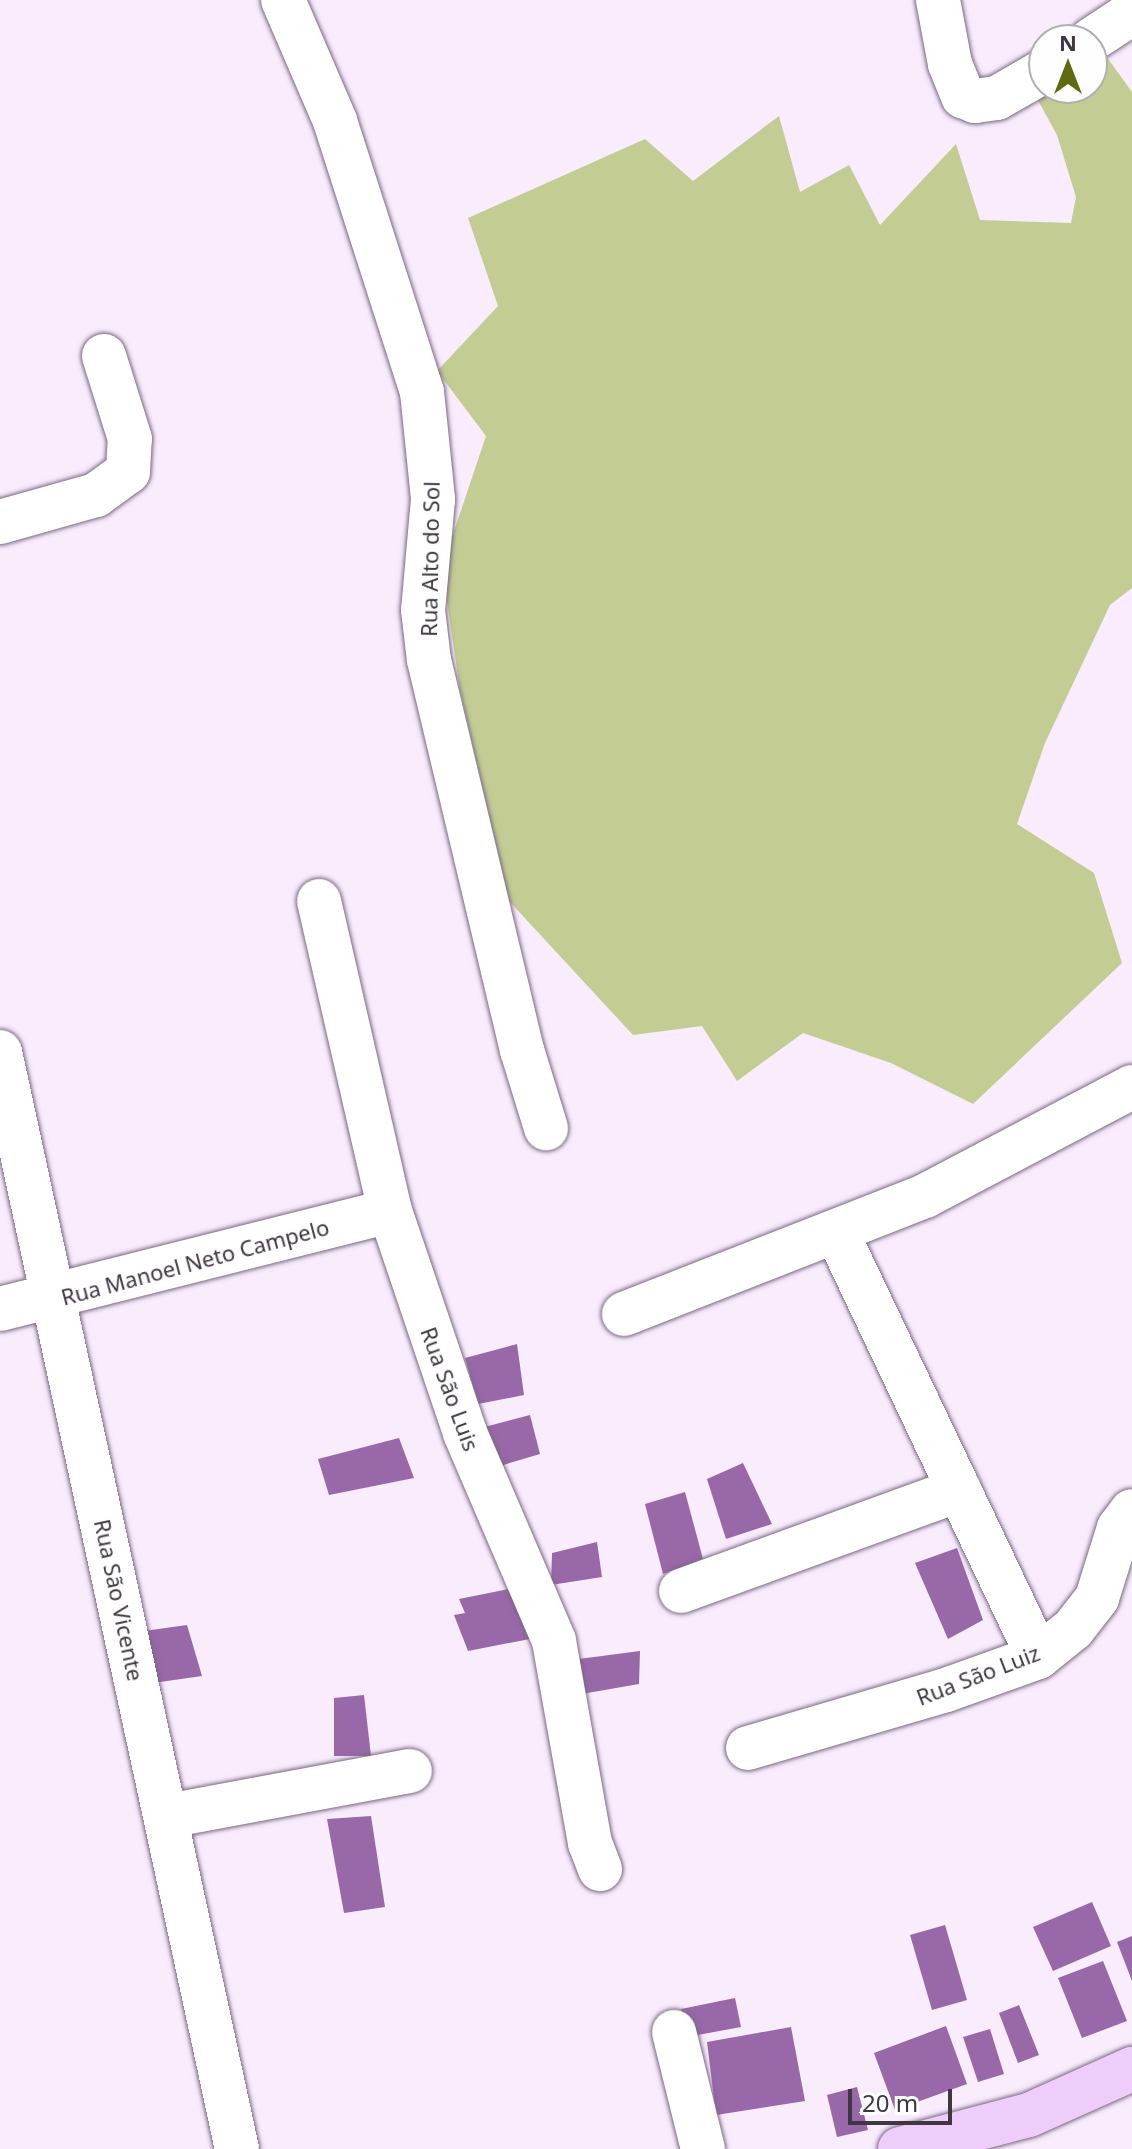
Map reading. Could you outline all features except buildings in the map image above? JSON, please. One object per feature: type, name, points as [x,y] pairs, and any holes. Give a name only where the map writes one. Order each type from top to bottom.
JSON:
[{"type":"main road","points":[[900,2149],[1029,2115],[1132,2069]]},
{"type":"street","name":"Rua Alto do Sol","points":[[283,0],[335,121],[422,392],[433,499],[423,610],[429,660],[514,1019],[546,1128]]},
{"type":"street","points":[[938,0],[950,64],[963,96],[975,101],[997,98],[1028,80]]},
{"type":"street","points":[[1108,29],[1132,13]]},
{"type":"street","points":[[0,522],[96,495],[128,472],[130,439],[104,356]]},
{"type":"street","name":"Rua São Luis","points":[[319,901],[390,1211],[465,1433],[554,1641],[584,1815],[600,1869]]},
{"type":"street","name":"Rua São Vicente","points":[[0,1052],[237,2149]]},
{"type":"street","points":[[624,1314],[925,1196],[1132,1087]]},
{"type":"street","name":"Rua Manoel Neto Campelo","points":[[0,1309],[54,1299],[390,1211]]},
{"type":"street","points":[[837,1233],[1038,1657]]},
{"type":"street","points":[[681,1591],[959,1490]]},
{"type":"street","name":"Rua São Luiz","points":[[748,1748],[946,1690],[1038,1657],[1073,1629],[1097,1598],[1119,1528],[1132,1511]]},
{"type":"street","points":[[167,1816],[410,1771]]},
{"type":"street","points":[[674,2032],[703,2149]]},
{"type":"green space","points":[[1108,59],[1132,92],[1132,588],[1110,605],[1045,743],[1017,824],[1094,873],[1122,963],[973,1104],[891,1063],[803,1033],[737,1081],[702,1026],[633,1035],[509,901],[460,690],[442,567],[486,436],[437,371],[498,306],[468,218],[645,139],[693,181],[779,116],[800,192],[849,165],[880,225],[956,144],[980,220],[1071,223],[1076,197],[1057,135],[1040,104],[1108,104]]}]
